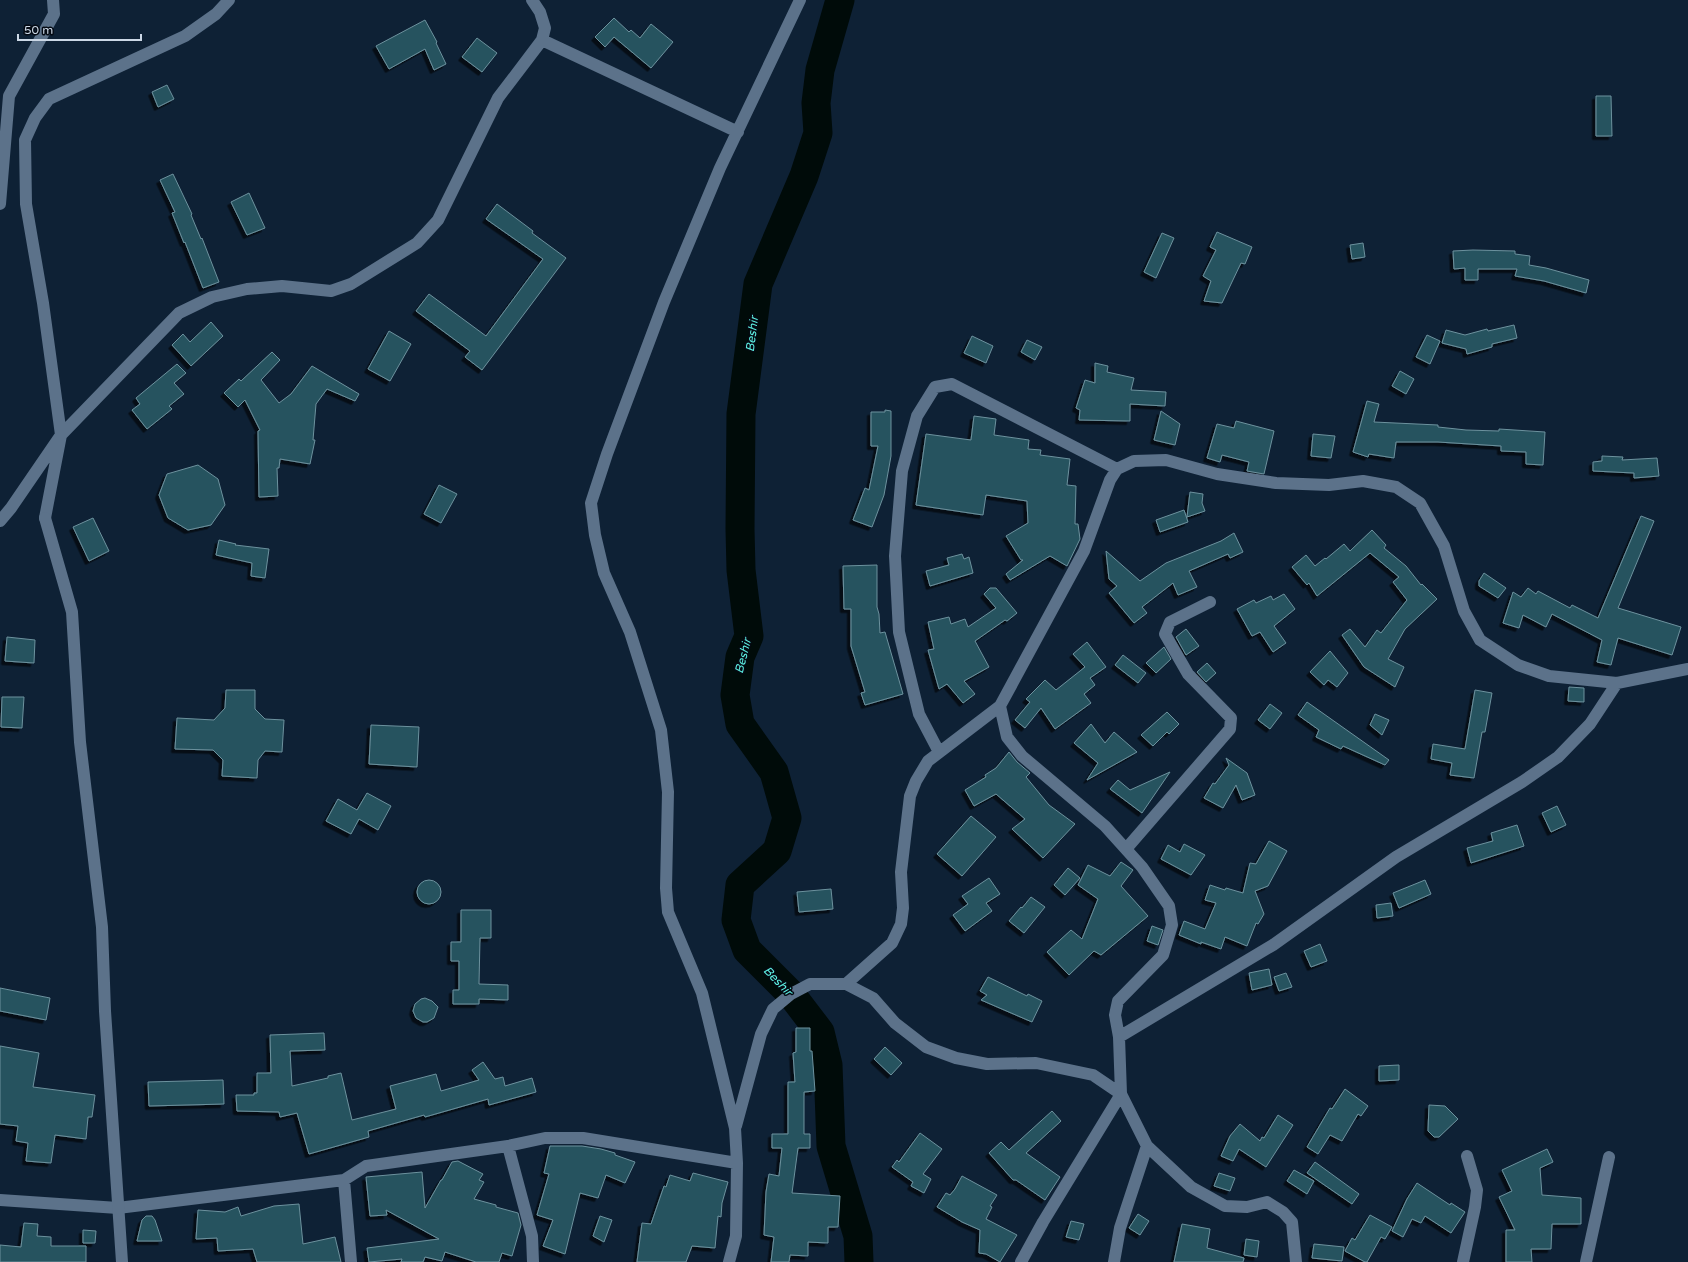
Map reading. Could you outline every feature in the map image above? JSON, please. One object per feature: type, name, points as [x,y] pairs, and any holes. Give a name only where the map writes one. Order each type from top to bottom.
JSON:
[{"type":"street","points":[[0,204],[9,96],[54,14],[53,0]]},
{"type":"street","points":[[122,1262],[105,1011],[102,927],[80,742],[72,612],[45,518],[61,436],[26,204],[25,140],[35,118],[49,100],[185,36],[216,14],[229,0]]},
{"type":"street","points":[[0,521],[11,508],[61,436],[179,313],[212,297],[247,289],[282,286],[331,291],[351,284],[417,243],[438,220],[498,98],[542,40],[545,28],[540,12],[532,0]]},
{"type":"street","points":[[729,1262],[736,1236],[737,1163],[735,1128],[702,993],[668,912],[666,888],[668,792],[661,730],[630,632],[604,573],[595,535],[591,503],[607,454],[664,302],[720,168],[800,0]]},
{"type":"street","points":[[542,40],[738,132]]},
{"type":"street","points":[[939,752],[919,714],[899,632],[895,556],[902,471],[917,416],[934,387],[952,384],[1117,469]]},
{"type":"street","points":[[846,984],[892,943],[901,924],[903,908],[901,872],[910,796],[923,767],[939,752],[1000,706],[1084,551],[1110,480],[1117,469],[1134,461],[1166,460],[1217,474],[1276,484],[1329,485],[1363,481],[1396,487],[1420,503],[1444,546],[1464,611],[1480,640],[1518,664],[1549,676],[1617,683],[1688,669]]},
{"type":"street","points":[[1126,849],[1230,729],[1231,718],[1188,674],[1165,634],[1170,622],[1210,602]]},
{"type":"street","points":[[1119,1037],[1273,945],[1396,858],[1522,782],[1552,762],[1590,724],[1617,683]]},
{"type":"street","points":[[1000,706],[1007,737],[1022,756],[1105,826],[1142,867],[1169,906],[1172,925],[1163,955],[1118,1001],[1115,1015],[1119,1037],[1121,1094],[1147,1146],[1191,1187],[1225,1206],[1247,1207],[1266,1202],[1282,1212],[1292,1222],[1296,1262]]},
{"type":"street","points":[[735,1128],[761,1034],[773,1009],[791,994],[810,984],[846,984],[873,998],[895,1023],[926,1047],[956,1058],[987,1064],[1036,1063],[1094,1075],[1121,1094]]},
{"type":"street","points":[[1021,1262],[1043,1222],[1121,1094]]},
{"type":"street","points":[[0,1200],[118,1208],[344,1180],[366,1166],[508,1146],[545,1138],[583,1138],[737,1163]]},
{"type":"street","points":[[508,1146],[532,1236],[533,1262]]},
{"type":"street","points":[[1114,1262],[1120,1228],[1147,1146]]},
{"type":"street","points":[[1463,1262],[1475,1207],[1477,1190],[1468,1156]]},
{"type":"street","points":[[1586,1262],[1608,1157]]},
{"type":"street","points":[[344,1180],[352,1262]]},
{"type":"building","points":[[614,18],[629,32],[631,30],[640,38],[651,24],[673,42],[651,68],[614,37],[605,47],[595,37]]},
{"type":"building","points":[[425,20],[437,42],[436,43],[446,64],[434,70],[425,49],[389,69],[376,46]]},
{"type":"building","points":[[477,38],[497,53],[482,72],[462,57]]},
{"type":"building","points":[[167,85],[174,99],[158,107],[152,92]]},
{"type":"building","points":[[1596,96],[1611,96],[1612,136],[1596,136]]},
{"type":"building","points":[[173,174],[192,214],[191,215],[201,239],[202,238],[219,282],[203,288],[172,213],[175,212],[160,180]]},
{"type":"building","points":[[249,193],[265,228],[247,235],[231,202]]},
{"type":"building","points":[[497,204],[533,231],[532,233],[566,258],[482,370],[465,357],[470,351],[416,311],[429,294],[486,336],[543,259],[486,219]]},
{"type":"building","points":[[1217,232],[1252,247],[1245,264],[1241,263],[1222,303],[1204,301],[1211,281],[1203,276],[1216,250],[1210,247]]},
{"type":"building","points":[[1162,233],[1174,238],[1156,278],[1144,272]]},
{"type":"building","points":[[1363,243],[1365,257],[1352,259],[1350,245]]},
{"type":"building","points":[[1453,251],[1515,251],[1515,254],[1530,256],[1529,265],[1546,268],[1589,280],[1586,293],[1544,281],[1515,276],[1517,269],[1478,269],[1478,280],[1465,280],[1465,268],[1454,269]]},
{"type":"building","points":[[211,322],[223,336],[191,366],[172,345],[183,334],[190,342]]},
{"type":"building","points":[[1514,325],[1517,338],[1492,344],[1492,347],[1467,354],[1466,349],[1442,343],[1446,330],[1465,335],[1487,329],[1488,331]]},
{"type":"building","points":[[389,331],[411,344],[390,381],[368,369]]},
{"type":"building","points":[[1427,335],[1440,341],[1430,364],[1416,357]]},
{"type":"building","points":[[972,336],[993,346],[986,363],[964,353]]},
{"type":"building","points":[[1027,340],[1042,347],[1035,360],[1021,352]]},
{"type":"building","points":[[272,352],[280,360],[261,380],[279,403],[291,394],[312,366],[359,394],[355,401],[327,389],[316,404],[313,440],[315,440],[310,464],[280,459],[279,468],[277,468],[278,496],[259,497],[258,431],[260,430],[245,400],[238,407],[224,393],[239,379],[241,381]]},
{"type":"building","points":[[1095,363],[1108,366],[1107,372],[1134,378],[1131,390],[1166,392],[1165,406],[1130,404],[1130,421],[1079,420],[1080,410],[1076,408],[1085,380],[1095,383]]},
{"type":"building","points":[[177,364],[186,373],[174,383],[184,394],[169,406],[172,409],[147,429],[132,410],[140,404],[136,398]]},
{"type":"building","points":[[1400,371],[1414,379],[1406,394],[1392,386]]},
{"type":"building","points":[[1367,401],[1379,404],[1374,422],[1438,425],[1438,427],[1466,430],[1499,431],[1499,429],[1545,432],[1543,465],[1526,464],[1526,452],[1501,451],[1501,446],[1438,442],[1396,442],[1394,458],[1369,454],[1368,457],[1353,452]]},
{"type":"building","points":[[885,410],[891,411],[891,456],[884,495],[872,527],[853,520],[865,488],[869,490],[878,446],[871,446],[871,412],[885,412]]},
{"type":"building","points":[[1161,411],[1180,424],[1175,445],[1154,440]]},
{"type":"building","points":[[974,416],[996,419],[994,435],[1029,440],[1028,449],[1041,450],[1040,455],[1070,459],[1067,485],[1076,486],[1075,524],[1078,524],[1080,539],[1067,566],[1050,556],[1010,580],[1006,574],[1023,560],[1021,560],[1006,536],[1028,523],[1027,501],[986,495],[983,515],[916,505],[926,434],[971,440]]},
{"type":"building","points":[[1236,421],[1274,431],[1264,474],[1247,471],[1249,462],[1222,455],[1220,462],[1207,458],[1217,424],[1234,428]]},
{"type":"building","points":[[1313,434],[1335,436],[1331,458],[1311,456]]},
{"type":"building","points":[[1602,456],[1623,457],[1622,460],[1657,458],[1659,476],[1634,478],[1634,473],[1593,471],[1593,462],[1602,461]]},
{"type":"building","points":[[198,465],[218,479],[225,505],[211,525],[188,530],[168,518],[159,495],[167,474]]},
{"type":"building","points":[[439,485],[457,494],[441,523],[424,514]]},
{"type":"building","points":[[1190,492],[1203,494],[1202,503],[1205,511],[1187,517]]},
{"type":"building","points":[[1184,510],[1188,522],[1160,532],[1156,520]]},
{"type":"building","points":[[1641,516],[1654,521],[1618,608],[1681,627],[1672,655],[1618,638],[1611,665],[1597,662],[1602,640],[1552,614],[1546,627],[1523,615],[1519,628],[1503,623],[1513,592],[1521,597],[1528,588],[1536,594],[1538,591],[1570,608],[1572,605],[1598,618]]},
{"type":"building","points":[[93,518],[109,551],[89,561],[73,527]]},
{"type":"building","points":[[1372,530],[1386,545],[1384,548],[1406,566],[1421,585],[1422,584],[1437,599],[1405,629],[1388,659],[1404,667],[1395,687],[1364,667],[1342,635],[1350,629],[1365,647],[1377,630],[1381,633],[1407,600],[1393,582],[1399,577],[1370,553],[1317,596],[1309,583],[1307,585],[1292,567],[1306,555],[1315,566],[1344,544],[1350,551]]},
{"type":"building","points":[[1234,533],[1243,552],[1230,558],[1228,554],[1189,571],[1197,587],[1178,595],[1173,583],[1142,607],[1147,613],[1134,623],[1109,593],[1117,586],[1109,579],[1106,551],[1140,581],[1166,563],[1221,541]]},
{"type":"building","points":[[219,540],[236,544],[235,545],[269,549],[265,578],[251,576],[252,563],[216,555]]},
{"type":"building","points":[[962,554],[964,559],[969,557],[973,573],[930,586],[926,571],[949,565],[947,558]]},
{"type":"building","points":[[877,565],[877,607],[880,633],[885,632],[903,694],[865,705],[861,693],[865,692],[851,646],[851,609],[844,609],[843,566]]},
{"type":"building","points":[[1484,573],[1506,588],[1498,598],[1479,586],[1479,581]]},
{"type":"building","points":[[990,588],[996,588],[1017,613],[975,641],[989,667],[964,681],[975,694],[963,703],[947,684],[939,689],[928,650],[934,649],[928,622],[949,617],[951,624],[965,619],[968,627],[996,608],[984,594]]},
{"type":"building","points":[[1284,594],[1295,609],[1274,626],[1286,643],[1273,652],[1260,632],[1252,636],[1237,609],[1254,600],[1256,603],[1271,596],[1273,600]]},
{"type":"building","points":[[1186,629],[1199,646],[1186,655],[1176,637]]},
{"type":"building","points":[[7,637],[35,640],[34,663],[5,661]]},
{"type":"building","points":[[1087,642],[1106,667],[1090,678],[1095,685],[1084,694],[1091,703],[1055,729],[1041,708],[1025,728],[1015,720],[1030,702],[1026,699],[1045,680],[1056,690],[1085,667],[1073,654]]},
{"type":"building","points":[[1164,647],[1171,659],[1156,673],[1146,663]]},
{"type":"building","points":[[1330,651],[1348,673],[1337,687],[1328,680],[1324,685],[1310,672]]},
{"type":"building","points":[[1123,655],[1146,673],[1138,683],[1115,665]]},
{"type":"building","points":[[1207,663],[1216,673],[1206,682],[1197,672]]},
{"type":"building","points":[[1569,687],[1584,688],[1584,702],[1568,701]]},
{"type":"building","points":[[226,690],[255,690],[255,709],[265,719],[284,720],[282,752],[265,751],[258,760],[257,778],[222,776],[223,760],[213,750],[175,749],[177,718],[214,720],[225,708]]},
{"type":"building","points":[[1475,690],[1492,693],[1485,732],[1482,732],[1474,778],[1450,775],[1452,763],[1431,759],[1433,744],[1465,749]]},
{"type":"building","points":[[2,697],[24,697],[22,728],[1,727]]},
{"type":"building","points":[[1307,702],[1389,760],[1385,765],[1343,746],[1341,749],[1316,737],[1319,730],[1298,715]]},
{"type":"building","points":[[1270,704],[1282,713],[1270,729],[1258,720]]},
{"type":"building","points":[[1167,712],[1179,724],[1169,734],[1167,732],[1153,746],[1141,735]]},
{"type":"building","points":[[1375,714],[1389,720],[1382,735],[1370,725]]},
{"type":"building","points":[[1091,724],[1105,743],[1114,732],[1137,752],[1087,780],[1098,763],[1074,743]]},
{"type":"building","points":[[371,725],[419,727],[417,767],[369,764]]},
{"type":"building","points":[[1009,752],[1017,762],[1030,773],[1026,777],[1049,805],[1075,824],[1043,858],[1012,829],[1025,819],[996,794],[974,806],[965,790],[986,777],[985,775],[996,768]]},
{"type":"building","points":[[1226,758],[1247,773],[1255,795],[1242,800],[1236,785],[1223,808],[1204,798],[1213,783],[1215,784],[1229,765]]},
{"type":"building","points":[[1170,772],[1142,813],[1110,789],[1118,780],[1130,790]]},
{"type":"building","points":[[367,793],[391,806],[378,830],[359,819],[351,834],[326,821],[338,799],[357,810]]},
{"type":"building","points":[[1557,806],[1566,825],[1551,832],[1542,813]]},
{"type":"building","points":[[971,816],[996,837],[962,876],[937,854]]},
{"type":"building","points":[[1517,825],[1524,846],[1471,863],[1467,848],[1493,841],[1491,833]]},
{"type":"building","points":[[1269,841],[1287,851],[1268,886],[1255,891],[1264,914],[1258,924],[1256,923],[1247,946],[1225,937],[1221,949],[1201,942],[1201,944],[1179,935],[1184,921],[1205,929],[1216,903],[1205,900],[1210,885],[1225,890],[1226,888],[1243,893],[1250,863],[1256,864]]},
{"type":"building","points":[[1184,844],[1205,855],[1191,875],[1161,859],[1168,845],[1180,852]]},
{"type":"building","points":[[1121,862],[1133,870],[1121,886],[1148,916],[1101,955],[1094,951],[1069,975],[1047,952],[1071,930],[1082,939],[1098,899],[1078,885],[1088,865],[1110,876]]},
{"type":"building","points":[[1068,868],[1080,878],[1065,895],[1054,885]]},
{"type":"building","points":[[989,878],[1000,894],[986,903],[992,911],[965,931],[953,915],[968,904],[962,896]]},
{"type":"building","points":[[429,880],[434,881],[440,887],[440,897],[434,903],[429,904],[424,903],[418,897],[417,892],[418,887],[424,881]]},
{"type":"building","points":[[1425,880],[1431,894],[1399,908],[1393,893]]},
{"type":"building","points":[[831,889],[833,909],[799,912],[797,892]]},
{"type":"building","points":[[1031,897],[1045,907],[1024,933],[1009,921]]},
{"type":"building","points":[[1391,903],[1393,916],[1377,918],[1376,905]]},
{"type":"building","points":[[461,910],[491,910],[491,938],[480,938],[479,984],[508,985],[508,1000],[479,999],[479,1004],[453,1004],[453,990],[459,990],[459,961],[451,961],[451,942],[461,942]]},
{"type":"building","points":[[1152,926],[1163,930],[1158,945],[1147,941]]},
{"type":"building","points":[[1320,944],[1327,961],[1311,967],[1304,951]]},
{"type":"building","points":[[1269,969],[1272,985],[1252,990],[1249,973]]},
{"type":"building","points":[[1286,973],[1292,987],[1279,991],[1274,977]]},
{"type":"building","points":[[988,977],[1027,996],[1028,994],[1042,1001],[1032,1022],[981,1000],[987,995],[980,991]]},
{"type":"building","points":[[0,988],[50,998],[46,1020],[0,1011]]},
{"type":"building","points":[[425,998],[432,1001],[438,1007],[434,1018],[427,1022],[423,1022],[416,1018],[413,1011],[415,1004],[421,999]]},
{"type":"building","points":[[796,1028],[810,1028],[810,1051],[812,1051],[815,1091],[804,1092],[804,1134],[810,1134],[810,1148],[798,1148],[792,1193],[840,1196],[838,1227],[828,1227],[828,1243],[808,1242],[808,1256],[790,1255],[789,1262],[771,1262],[774,1237],[764,1235],[766,1192],[769,1174],[779,1176],[782,1148],[772,1148],[772,1134],[788,1134],[788,1082],[795,1082],[793,1053],[796,1052]]},
{"type":"building","points":[[324,1033],[325,1050],[290,1051],[292,1086],[328,1078],[328,1076],[341,1073],[352,1120],[396,1109],[390,1086],[436,1074],[441,1091],[479,1080],[472,1070],[483,1062],[495,1079],[503,1077],[505,1086],[532,1078],[536,1092],[489,1105],[488,1099],[425,1117],[424,1115],[368,1131],[369,1137],[309,1154],[297,1113],[280,1117],[279,1112],[237,1111],[236,1095],[254,1095],[254,1093],[257,1093],[257,1073],[271,1073],[270,1035]]},
{"type":"building","points":[[0,1046],[39,1053],[33,1087],[95,1095],[92,1117],[88,1117],[86,1139],[55,1135],[51,1163],[26,1161],[28,1143],[16,1141],[18,1126],[0,1124]]},
{"type":"building","points":[[885,1047],[902,1063],[891,1075],[874,1059]]},
{"type":"building","points":[[1399,1065],[1399,1080],[1379,1081],[1379,1066]]},
{"type":"building","points":[[223,1080],[224,1104],[149,1106],[148,1082]]},
{"type":"building","points":[[1345,1089],[1368,1106],[1361,1116],[1358,1114],[1342,1141],[1330,1135],[1318,1154],[1307,1147],[1330,1108],[1332,1109]]},
{"type":"building","points":[[1429,1105],[1445,1106],[1458,1119],[1439,1137],[1434,1137],[1428,1131]]},
{"type":"building","points":[[1052,1111],[1061,1121],[1026,1153],[1060,1177],[1045,1200],[1016,1180],[1013,1180],[989,1153],[1001,1142],[1009,1150]]},
{"type":"building","points":[[1278,1115],[1293,1125],[1266,1167],[1239,1149],[1233,1161],[1221,1156],[1230,1136],[1240,1124],[1260,1141],[1262,1137],[1264,1138]]},
{"type":"building","points":[[920,1133],[942,1149],[923,1174],[931,1179],[924,1193],[911,1186],[913,1182],[892,1167],[897,1160],[899,1162]]},
{"type":"building","points":[[550,1146],[582,1146],[601,1149],[615,1153],[615,1155],[635,1162],[625,1183],[606,1175],[598,1198],[580,1193],[565,1254],[543,1246],[553,1220],[537,1215],[549,1174],[544,1173]]},
{"type":"building","points":[[1547,1149],[1553,1162],[1540,1168],[1542,1195],[1581,1198],[1581,1224],[1552,1224],[1551,1249],[1531,1249],[1532,1262],[1506,1262],[1506,1230],[1515,1230],[1499,1197],[1512,1191],[1502,1170]]},
{"type":"building","points":[[458,1161],[483,1174],[479,1180],[484,1182],[474,1199],[518,1213],[521,1225],[512,1256],[502,1253],[499,1262],[476,1262],[445,1252],[442,1261],[425,1257],[423,1262],[401,1262],[402,1259],[369,1262],[367,1248],[439,1239],[386,1210],[387,1215],[370,1216],[366,1177],[422,1172],[425,1208],[452,1162]]},
{"type":"building","points":[[1315,1162],[1359,1194],[1352,1204],[1307,1173]]},
{"type":"building","points":[[1294,1170],[1314,1181],[1307,1194],[1287,1181]]},
{"type":"building","points":[[693,1173],[728,1182],[722,1203],[721,1217],[718,1216],[715,1248],[692,1246],[686,1262],[637,1262],[642,1223],[651,1224],[664,1186],[666,1187],[670,1175],[690,1181]]},
{"type":"building","points":[[1219,1173],[1235,1178],[1230,1191],[1214,1186]]},
{"type":"building","points":[[962,1176],[997,1195],[990,1206],[992,1207],[986,1219],[1017,1235],[1000,1262],[986,1254],[979,1253],[980,1230],[962,1222],[937,1207],[946,1193],[950,1195],[955,1189]]},
{"type":"building","points":[[1417,1183],[1450,1205],[1451,1203],[1465,1212],[1451,1233],[1425,1216],[1421,1223],[1412,1219],[1403,1237],[1392,1231],[1407,1199]]},
{"type":"building","points":[[299,1204],[303,1244],[335,1237],[341,1262],[257,1262],[253,1249],[218,1251],[217,1238],[196,1239],[198,1210],[225,1212],[238,1207],[241,1216],[274,1206]]},
{"type":"building","points":[[1138,1214],[1149,1221],[1140,1235],[1129,1228]]},
{"type":"building","points":[[1370,1215],[1392,1227],[1385,1239],[1381,1237],[1367,1262],[1365,1262],[1345,1251],[1352,1238],[1355,1240]]},
{"type":"building","points":[[146,1216],[152,1216],[155,1220],[162,1241],[137,1241],[142,1220]]},
{"type":"building","points":[[600,1216],[612,1220],[604,1242],[593,1236]]},
{"type":"building","points":[[1071,1221],[1084,1224],[1079,1240],[1066,1237]]},
{"type":"building","points":[[24,1223],[38,1224],[37,1236],[51,1237],[51,1246],[86,1246],[86,1262],[0,1262],[0,1245],[21,1247]]},
{"type":"building","points":[[1182,1224],[1210,1229],[1207,1248],[1244,1258],[1243,1262],[1174,1262]]},
{"type":"building","points":[[83,1230],[96,1231],[95,1243],[83,1243]]},
{"type":"building","points":[[1246,1239],[1259,1241],[1257,1257],[1244,1255]]},
{"type":"building","points":[[1314,1244],[1344,1247],[1342,1261],[1312,1258]]},
{"type":"waterway","name":"Beshir","points":[[840,0],[820,70],[816,103],[818,133],[804,176],[758,284],[741,414],[741,570],[749,636],[740,657],[735,695],[740,724],[774,772],[787,818],[777,851],[740,885],[736,920],[747,950],[791,994],[820,1032],[828,1065],[831,1146],[858,1236],[859,1262]]}]
